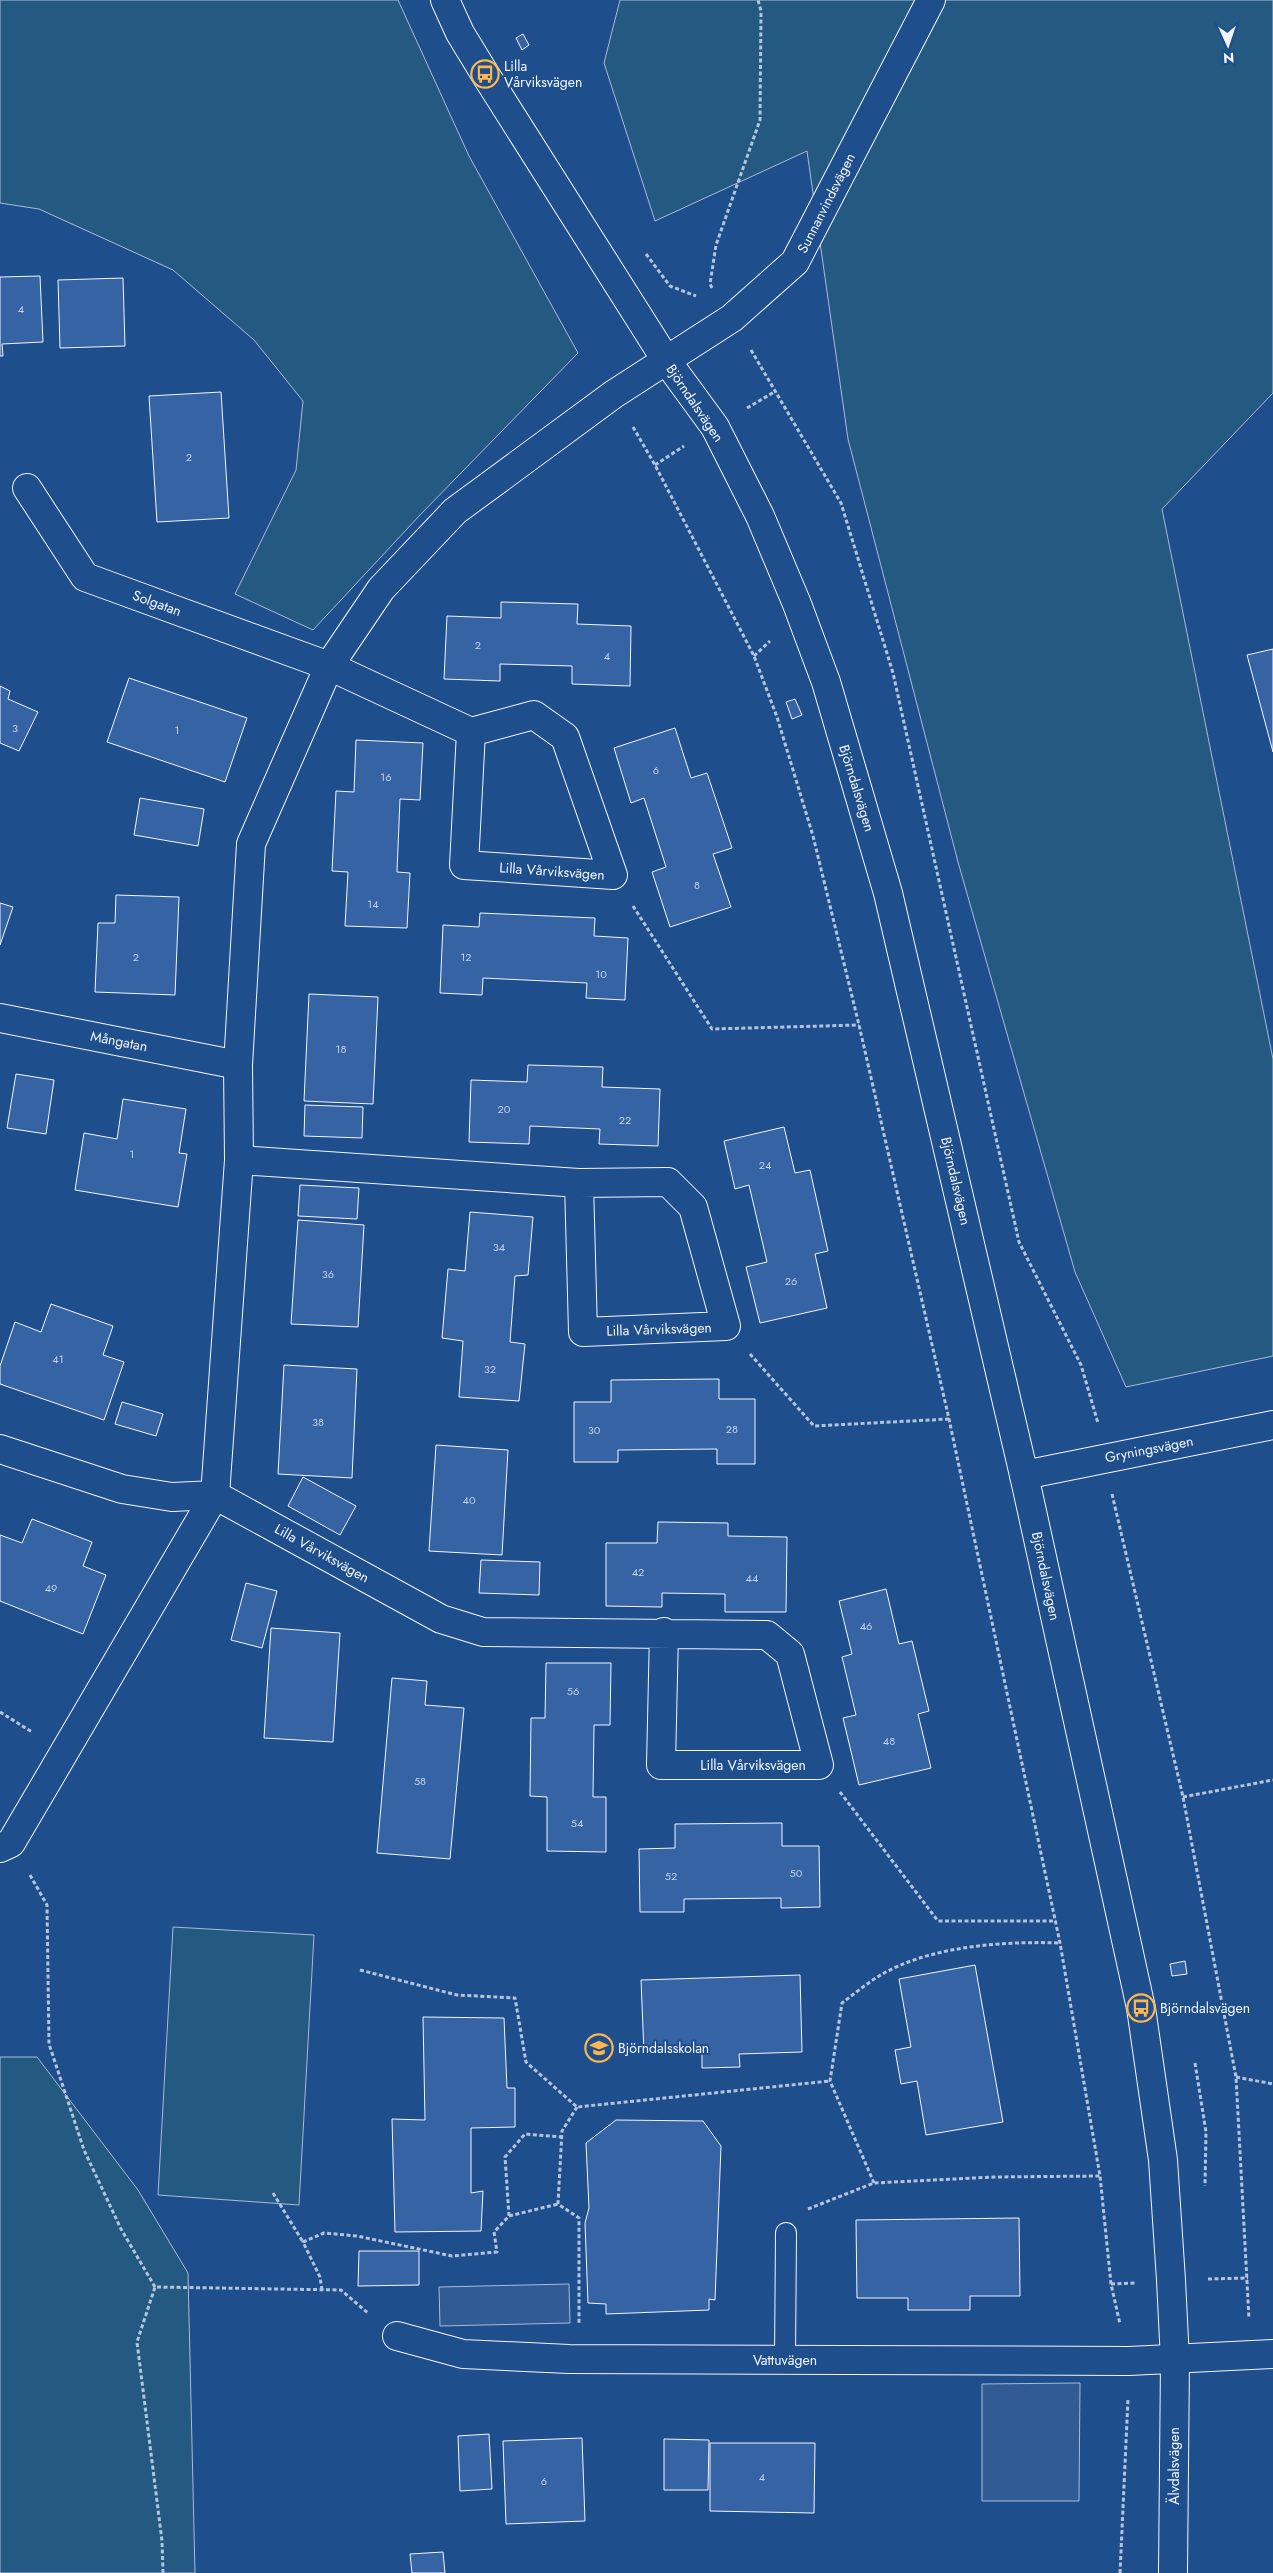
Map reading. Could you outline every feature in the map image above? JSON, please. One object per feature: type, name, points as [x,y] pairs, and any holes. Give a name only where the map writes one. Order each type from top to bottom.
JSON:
[{"type":"street","name":"Björndalsvägen","points":[[446,0],[460,33],[485,74],[666,360],[715,427],[760,516],[797,604],[826,682],[888,893],[1024,1475],[1143,2018],[1163,2160],[1175,2360]]},
{"type":"street","name":"Sunnanvindsvägen","points":[[666,360],[732,318],[795,262],[931,0]]},
{"type":"street","points":[[6,1845],[215,1495],[239,1160],[238,1064],[251,844],[329,666],[381,589],[455,511],[614,394],[666,360]]},
{"type":"street","name":"Solgatan","points":[[27,488],[85,577],[329,666]]},
{"type":"street","points":[[329,666],[471,732]]},
{"type":"street","name":"Lilla Vårviksvägen","points":[[534,715],[565,737],[613,875],[464,866],[471,732],[534,715]]},
{"type":"street","name":"Mångatan","points":[[0,1018],[238,1064]]},
{"type":"street","name":"Lilla Vårviksvägen","points":[[239,1160],[579,1183],[668,1182],[694,1207],[726,1326],[583,1332],[579,1183]]},
{"type":"street","name":"Gryningsvägen","points":[[1024,1475],[1273,1425]]},
{"type":"street","points":[[0,1449],[122,1489],[172,1497],[215,1495]]},
{"type":"street","name":"Lilla Vårviksvägen","points":[[215,1495],[441,1618],[483,1632],[664,1632],[767,1635],[790,1654],[819,1766],[661,1765],[664,1632]]},
{"type":"street","name":"Vattuvägen","points":[[396,2336],[463,2354],[579,2359],[1175,2360]]},
{"type":"street","points":[[1175,2360],[1262,2355]]},
{"type":"street","name":"Älvdalsvägen","points":[[1173,2573],[1175,2360]]},
{"type":"lane","points":[[785,2360],[786,2233]]},
{"type":"path","points":[[641,248],[670,286],[697,296],[710,284],[716,245],[760,120],[761,11],[758,0]]},
{"type":"path","points":[[710,284],[841,503],[893,672],[1019,1242],[1081,1365],[1106,1451],[1104,1458],[1183,1797],[1236,2077],[1262,2355]]},
{"type":"path","points":[[614,394],[655,465],[754,656],[777,717],[813,836],[860,1025],[949,1419],[1056,1921],[1100,2176],[1111,2284],[1129,2361],[1120,2573]]},
{"type":"path","points":[[754,656],[773,639]]},
{"type":"path","points":[[613,875],[712,1030],[860,1025]]},
{"type":"path","points":[[726,1326],[814,1426],[949,1419]]},
{"type":"path","points":[[819,1766],[938,1921],[1056,1921]]},
{"type":"path","points":[[1183,1797],[1273,1780]]},
{"type":"path","points":[[6,1845],[47,1905],[49,2044],[84,2150],[121,2228],[155,2287],[137,2342],[162,2541],[163,2573]]},
{"type":"path","points":[[874,2183],[830,2081],[842,2003],[880,1975],[929,1954],[1020,1942],[1060,1943]]},
{"type":"path","points":[[360,1970],[457,1995],[516,1998],[526,2062],[577,2107],[830,2081]]},
{"type":"path","points":[[1236,2077],[1273,2084]]},
{"type":"path","points":[[558,2204],[562,2131],[577,2107]]},
{"type":"path","points":[[509,2216],[505,2157],[525,2134],[562,2137]]},
{"type":"path","points":[[786,2233],[787,2217],[874,2183],[994,2177],[1100,2176]]},
{"type":"path","points":[[274,2193],[303,2242],[320,2277],[322,2290]]},
{"type":"path","points":[[303,2242],[324,2233],[357,2236],[452,2256],[497,2252],[494,2232],[509,2216],[558,2204],[579,2218],[579,2359]]},
{"type":"path","points":[[155,2287],[341,2290],[396,2336]]},
{"type":"shaded area","points":[[0,0],[398,0],[469,156],[578,353],[420,515],[313,630],[235,594],[296,470],[303,401],[254,340],[173,270],[39,209],[0,203]]},
{"type":"shaded area","points":[[620,0],[1273,0],[1273,393],[1162,509],[1273,1059],[1273,1356],[1126,1387],[1075,1272],[958,862],[848,439],[807,151],[655,221],[604,63]]},
{"type":"shaded area","points":[[173,1927],[314,1935],[299,2205],[158,2195]]},
{"type":"shaded area","points":[[0,2057],[37,2057],[138,2190],[188,2273],[195,2573],[0,2573]]},
{"type":"shaded area","points":[[569,2284],[570,2323],[440,2326],[439,2287]]},
{"type":"shaded area","points":[[1080,2383],[1079,2501],[982,2501],[982,2384]]},
{"type":"building","points":[[523,34],[529,45],[522,50],[516,38]]},
{"type":"building","points":[[40,276],[43,342],[2,344],[3,356],[0,356],[0,277]]},
{"type":"building","points":[[123,278],[125,346],[60,348],[58,280]]},
{"type":"building","points":[[221,392],[229,518],[157,522],[149,396]]},
{"type":"building","points":[[501,602],[578,604],[577,624],[631,626],[630,686],[572,684],[572,666],[500,664],[500,681],[444,679],[447,616],[501,618]]},
{"type":"building","points":[[1273,649],[1273,752],[1247,655]]},
{"type":"building","points":[[129,678],[247,718],[225,782],[107,742]]},
{"type":"building","points":[[0,686],[10,691],[8,699],[38,712],[19,751],[0,743]]},
{"type":"building","points":[[795,699],[802,715],[792,719],[786,702]]},
{"type":"building","points":[[675,728],[691,778],[707,773],[732,848],[713,854],[731,907],[670,927],[652,872],[666,867],[644,798],[631,803],[614,748]]},
{"type":"building","points":[[356,740],[423,743],[420,800],[400,799],[397,872],[410,873],[407,928],[345,926],[348,872],[332,871],[336,791],[354,792]]},
{"type":"building","points":[[140,798],[204,809],[198,846],[134,835]]},
{"type":"building","points":[[116,895],[179,897],[175,995],[95,992],[98,923],[115,923]]},
{"type":"building","points":[[0,903],[13,907],[0,945]]},
{"type":"building","points":[[480,913],[595,918],[594,936],[628,938],[625,1000],[586,998],[587,983],[483,978],[482,995],[440,993],[443,925],[479,927]]},
{"type":"building","points":[[309,994],[378,997],[373,1104],[304,1101]]},
{"type":"building","points":[[528,1065],[603,1067],[602,1087],[660,1089],[658,1146],[599,1144],[600,1129],[530,1126],[529,1144],[469,1142],[471,1080],[527,1082]]},
{"type":"building","points":[[16,1074],[54,1080],[46,1134],[7,1128]]},
{"type":"building","points":[[123,1099],[186,1109],[179,1153],[187,1154],[178,1207],[75,1190],[84,1133],[117,1139]]},
{"type":"building","points":[[305,1105],[363,1107],[362,1138],[304,1136]]},
{"type":"building","points":[[784,1127],[795,1173],[810,1170],[828,1251],[815,1254],[827,1308],[760,1323],[746,1267],[767,1262],[749,1185],[735,1189],[724,1141]]},
{"type":"building","points":[[300,1185],[359,1188],[357,1219],[298,1216]]},
{"type":"building","points":[[470,1212],[533,1217],[528,1275],[515,1276],[510,1342],[525,1344],[519,1401],[459,1397],[463,1341],[442,1338],[448,1269],[465,1271]]},
{"type":"building","points":[[298,1220],[364,1225],[358,1327],[291,1324]]},
{"type":"building","points":[[51,1304],[113,1326],[103,1355],[124,1362],[104,1420],[0,1384],[0,1366],[15,1322],[41,1332]]},
{"type":"building","points":[[284,1365],[357,1369],[352,1478],[278,1474]]},
{"type":"building","points":[[719,1379],[719,1399],[755,1399],[755,1464],[717,1464],[717,1449],[618,1450],[618,1462],[574,1462],[574,1402],[611,1402],[611,1380]]},
{"type":"building","points":[[122,1402],[163,1414],[156,1436],[115,1424]]},
{"type":"building","points":[[436,1445],[508,1450],[502,1555],[429,1551]]},
{"type":"building","points":[[303,1477],[356,1506],[340,1535],[288,1506]]},
{"type":"building","points":[[32,1519],[92,1542],[83,1566],[106,1575],[83,1634],[0,1601],[0,1535],[22,1543]]},
{"type":"building","points":[[658,1522],[728,1523],[728,1536],[787,1537],[786,1612],[725,1612],[725,1594],[662,1593],[662,1607],[606,1606],[606,1543],[657,1543]]},
{"type":"building","points":[[481,1560],[540,1562],[539,1595],[479,1593]]},
{"type":"building","points":[[246,1583],[277,1591],[262,1648],[231,1640]]},
{"type":"building","points":[[886,1589],[899,1644],[912,1641],[929,1711],[918,1714],[931,1768],[859,1785],[843,1718],[856,1715],[842,1657],[852,1654],[839,1601]]},
{"type":"building","points":[[271,1628],[340,1633],[333,1742],[264,1738]]},
{"type":"building","points":[[546,1663],[611,1663],[610,1725],[594,1725],[593,1797],[606,1797],[606,1852],[547,1851],[547,1797],[530,1796],[531,1718],[545,1718]]},
{"type":"building","points":[[392,1678],[427,1681],[425,1705],[464,1708],[450,1859],[377,1853]]},
{"type":"building","points":[[782,1823],[782,1846],[819,1846],[820,1907],[781,1908],[781,1898],[684,1899],[684,1912],[640,1912],[639,1849],[675,1848],[675,1824]]},
{"type":"building","points":[[1185,1961],[1187,1974],[1172,1976],[1170,1964]]},
{"type":"building","points":[[975,1965],[1003,2122],[926,2135],[917,2081],[901,2084],[895,2050],[911,2047],[899,1979]]},
{"type":"building","points":[[800,1975],[802,2052],[739,2054],[740,2067],[702,2068],[702,2051],[644,2053],[641,1980]]},
{"type":"building","points":[[423,2017],[504,2018],[507,2088],[515,2088],[515,2127],[471,2128],[471,2193],[483,2191],[481,2231],[395,2232],[392,2119],[425,2120]]},
{"type":"building","points":[[616,2120],[703,2121],[721,2146],[715,2300],[709,2299],[709,2310],[606,2314],[606,2304],[588,2303],[585,2223],[589,2208],[586,2143]]},
{"type":"building","points":[[1019,2218],[1020,2296],[970,2296],[970,2310],[908,2310],[908,2298],[857,2298],[856,2220]]},
{"type":"building","points":[[359,2251],[419,2251],[419,2285],[358,2286]]},
{"type":"building","points":[[489,2434],[492,2489],[460,2491],[458,2436]]},
{"type":"building","points":[[582,2438],[585,2521],[506,2524],[503,2441]]},
{"type":"building","points":[[664,2439],[709,2440],[708,2490],[664,2490]]},
{"type":"building","points":[[710,2443],[815,2443],[814,2513],[710,2511]]},
{"type":"building","points":[[443,2552],[445,2573],[412,2573],[410,2554]]},
{"type":"place","name":"Lilla Vårviksvägen","points":[[485,74]]},
{"type":"place","name":"Björndalsvägen","points":[[1141,2008]]},
{"type":"place","name":"Björndalsskolan","points":[[599,2048]]}]
